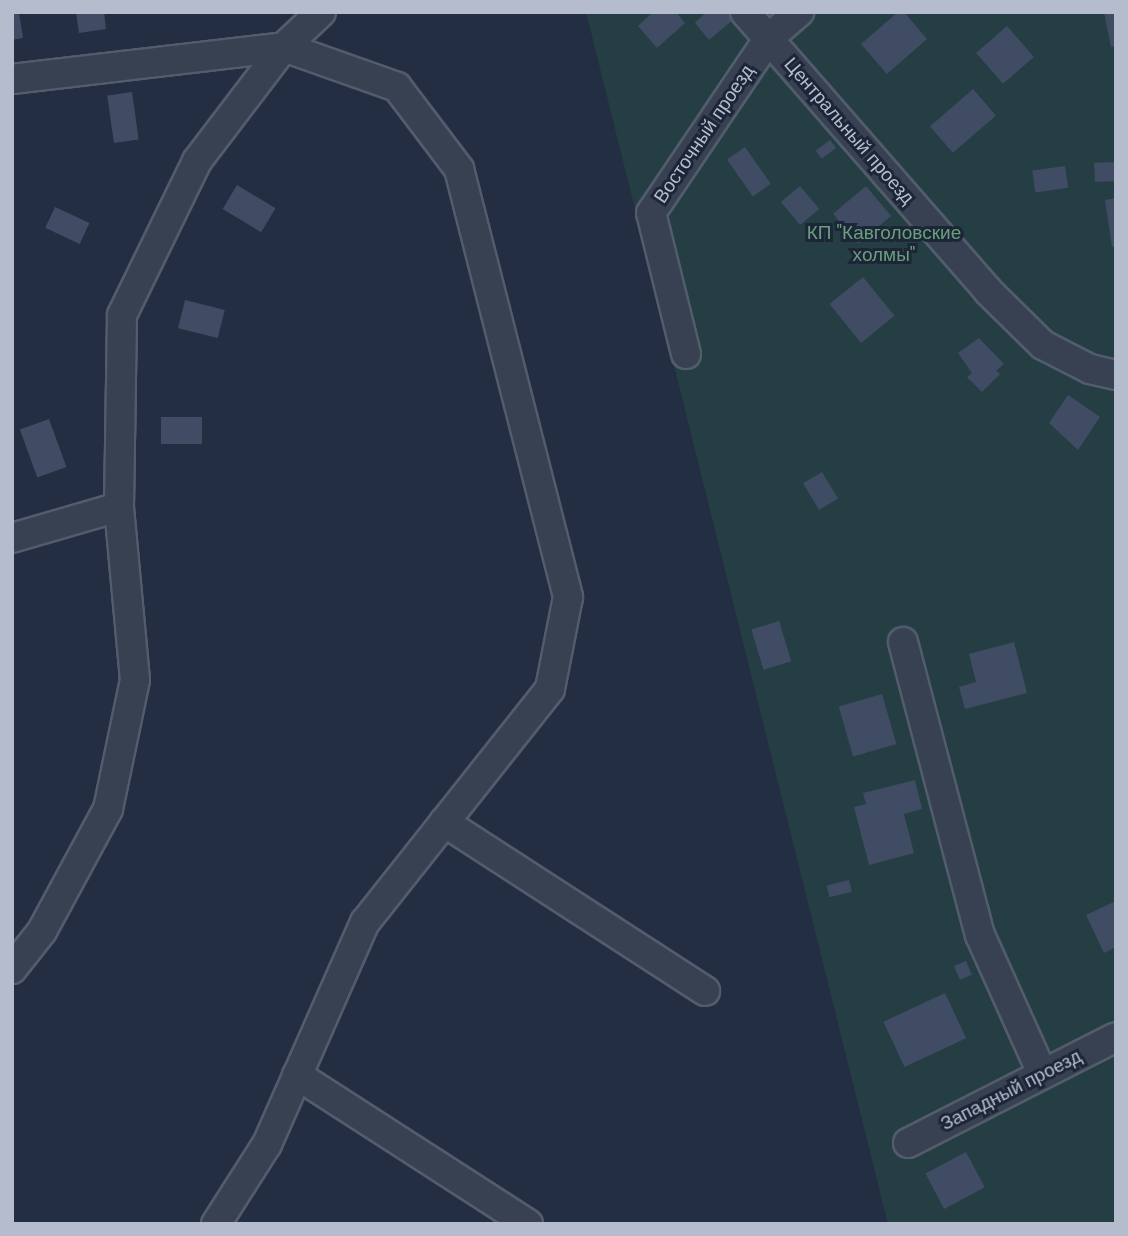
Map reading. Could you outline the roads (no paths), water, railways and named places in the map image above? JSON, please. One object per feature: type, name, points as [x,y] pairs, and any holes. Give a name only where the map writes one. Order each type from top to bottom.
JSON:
[{"type":"street","points":[[12,969],[42,931],[108,809],[135,680],[119,507],[122,315],[197,161],[284,47],[321,12]]},
{"type":"street","name":"Центральный проезд","points":[[745,12],[988,291],[1034,336],[1090,369],[1116,375]]},
{"type":"street","name":"Восточный проезд","points":[[686,354],[651,213],[769,38],[799,12]]},
{"type":"street","points":[[12,79],[284,47],[397,87],[459,169],[568,597],[550,689],[365,922],[267,1144],[216,1224]]},
{"type":"street","points":[[12,538],[119,507]]},
{"type":"street","points":[[903,642],[980,935],[1042,1073]]},
{"type":"street","points":[[444,822],[705,991]]},
{"type":"street","name":"Западный проезд","points":[[908,1143],[1116,1037]]},
{"type":"street","points":[[298,1075],[528,1224]]},
{"type":"park label","name":"КП \"Кавголовские холмы\"","points":[[884,244]]}]
